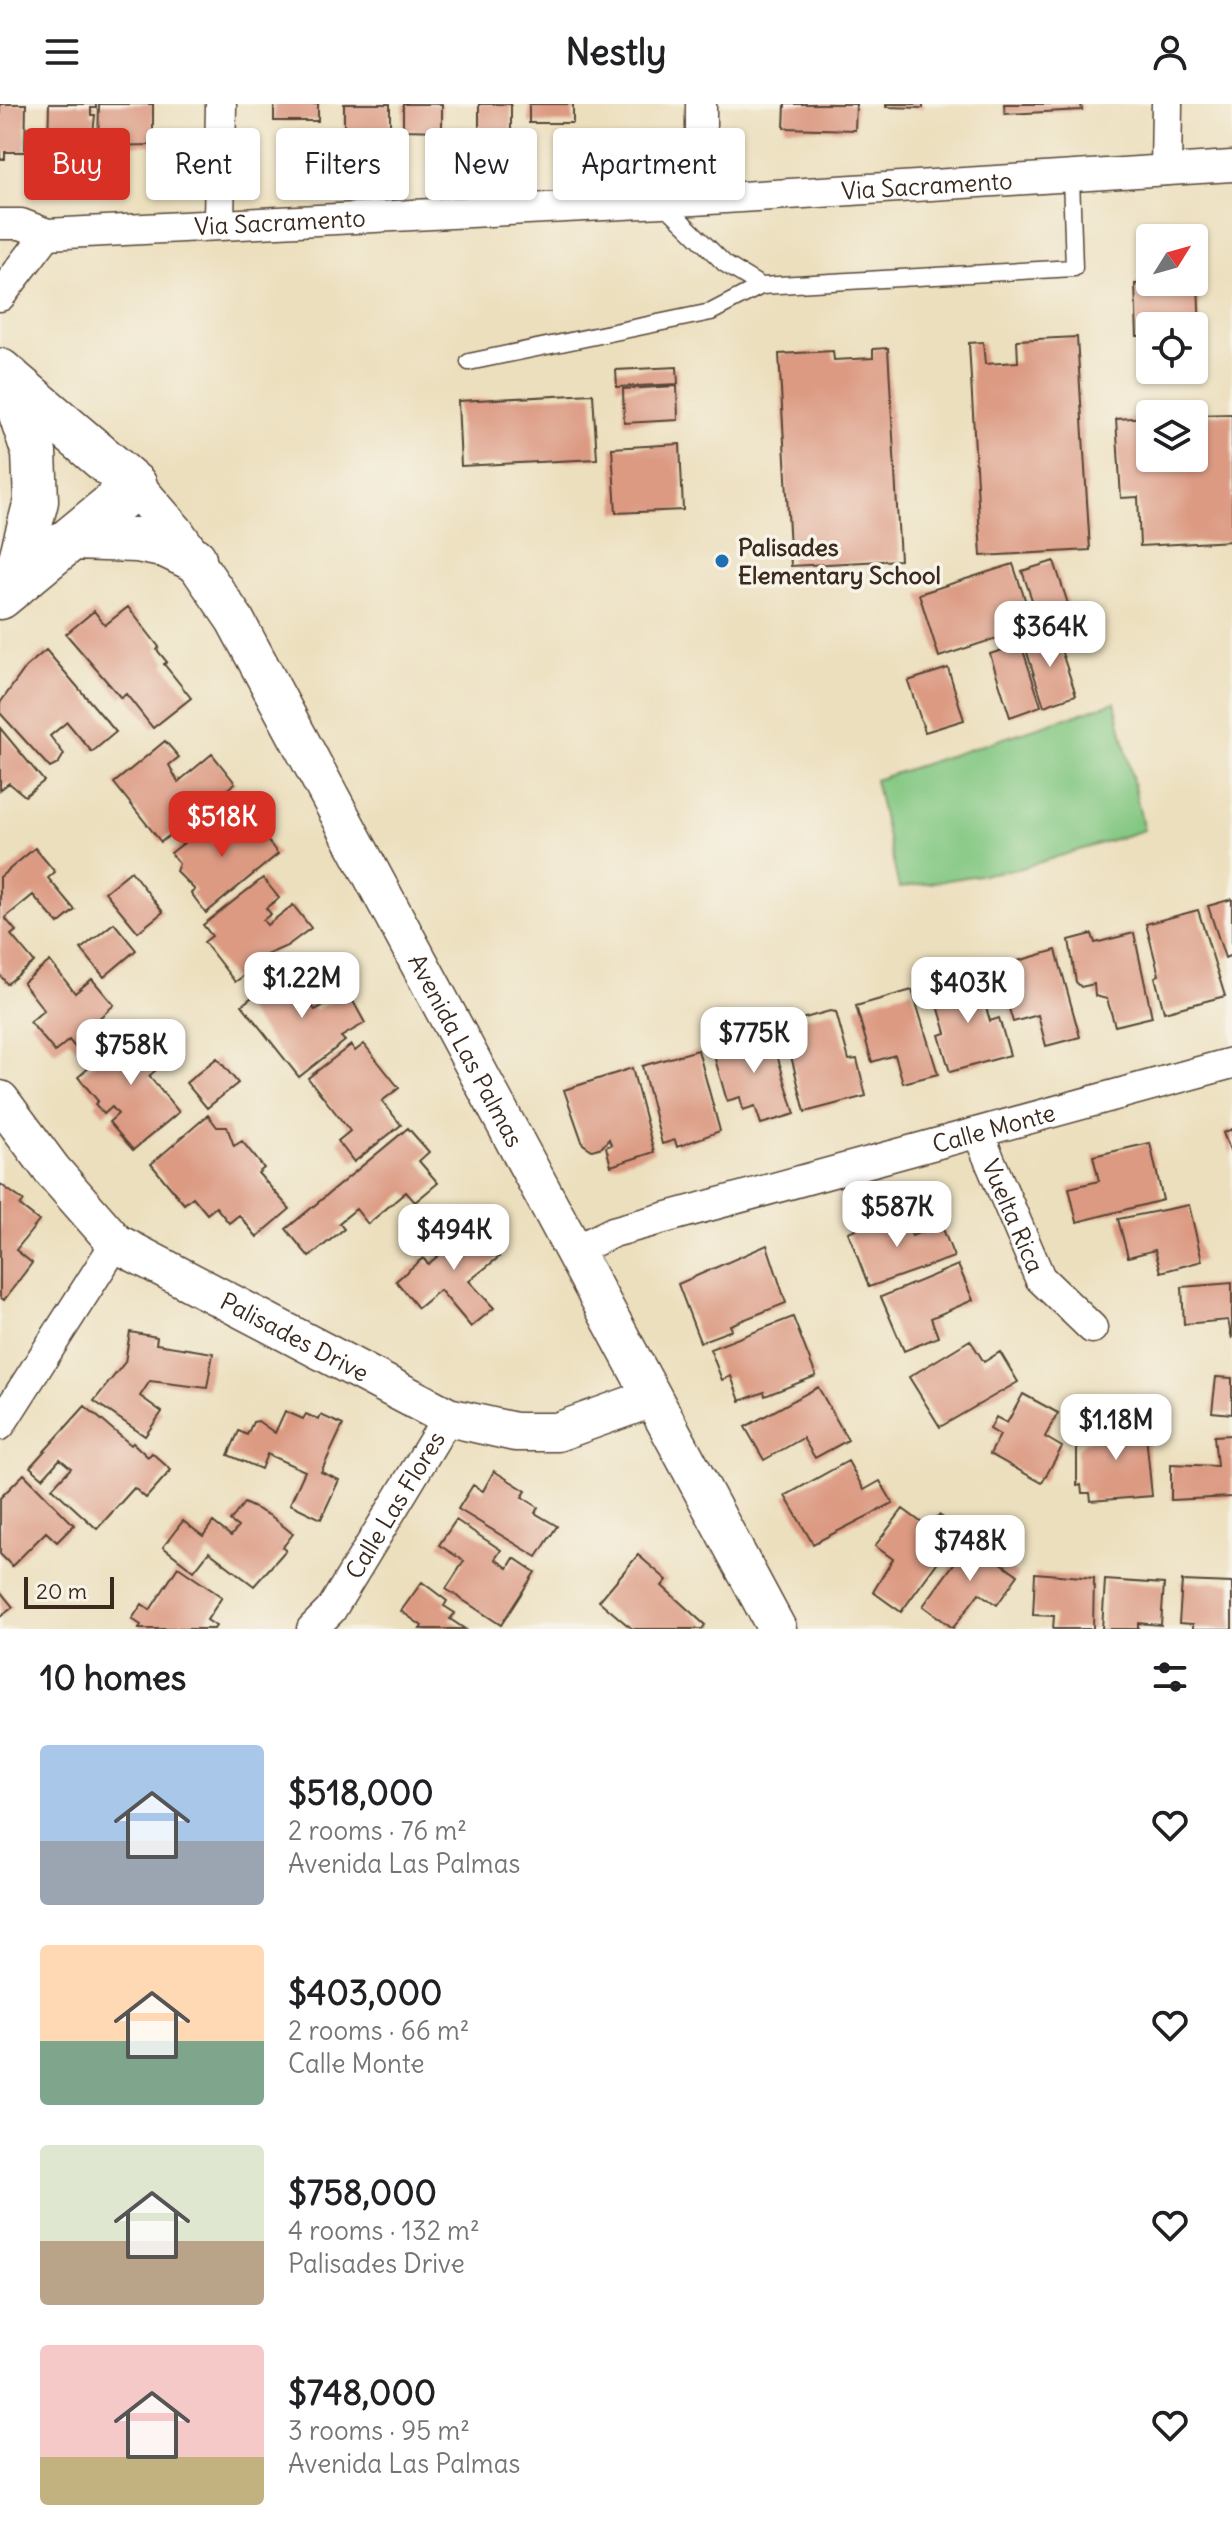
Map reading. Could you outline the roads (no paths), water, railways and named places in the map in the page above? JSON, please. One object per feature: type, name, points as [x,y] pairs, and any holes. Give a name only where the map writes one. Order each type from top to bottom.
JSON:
[{"type":"main road","points":[[4,374],[135,486],[7,591]]},
{"type":"main road","points":[[4,374],[34,453],[36,501],[7,591]]},
{"type":"main road","points":[[72,538],[137,540],[167,546],[194,559]]},
{"type":"street","points":[[219,224],[221,104]]},
{"type":"street","points":[[701,104],[701,128]]},
{"type":"street","points":[[1166,170],[1167,104]]},
{"type":"street","name":"Via Sacramento","points":[[745,196],[1232,166]]},
{"type":"street","name":"Via Sacramento","points":[[0,224],[21,224],[47,234],[688,200]]},
{"type":"street","points":[[0,296],[47,234]]},
{"type":"street","name":"Avenida Las Palmas","points":[[135,486],[194,559],[235,620],[777,1629]]},
{"type":"street","name":"Calle Monte","points":[[574,1251],[613,1232],[1232,1063]]},
{"type":"street","name":"Palisades Drive","points":[[0,1100],[52,1170],[116,1243],[448,1417],[515,1432],[557,1432],[652,1398]]},
{"type":"street","name":"Vuelta Rica","points":[[978,1133],[1040,1278],[1092,1328]]},
{"type":"street","points":[[0,1425],[116,1243]]},
{"type":"street","name":"Calle Las Flores","points":[[312,1629],[331,1610],[448,1417]]},
{"type":"lane","points":[[469,362],[711,312],[761,286],[1074,268],[1071,177]]},
{"type":"lane","points":[[662,202],[725,264],[761,286]]},
{"type":"place","name":"Palisades Elementary School","points":[[722,561]]}]
